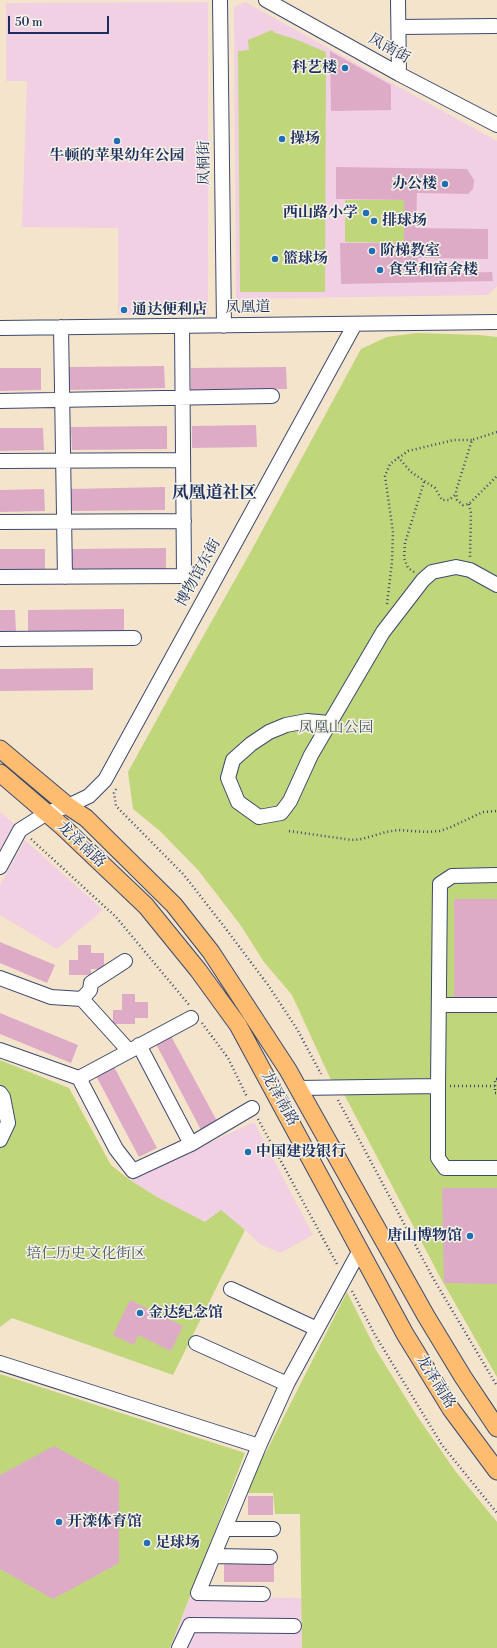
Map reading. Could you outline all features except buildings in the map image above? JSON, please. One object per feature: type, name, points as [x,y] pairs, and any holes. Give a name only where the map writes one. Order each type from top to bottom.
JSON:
[{"type":"main road","name":"龙泽南路","points":[[0,749],[68,806],[86,818],[174,905],[211,952],[235,987],[298,1088],[426,1316],[463,1377],[497,1428]]},
{"type":"main road","name":"龙泽南路","points":[[0,773],[63,827],[146,906],[198,970],[238,1024],[405,1334],[451,1409],[497,1472]]},
{"type":"street","name":"凤桐街","points":[[220,0],[224,326]]},
{"type":"street","points":[[398,0],[399,74]]},
{"type":"street","name":"凤南街","points":[[273,2],[399,74],[497,125]]},
{"type":"street","points":[[399,27],[495,26]]},
{"type":"street","name":"凤凰道","points":[[0,328],[497,322]]},
{"type":"street","name":"博物馆东街","points":[[0,867],[20,830],[47,814],[89,796],[105,780],[355,324]]},
{"type":"street","points":[[0,577],[184,576],[182,326]]},
{"type":"street","points":[[61,327],[65,577]]},
{"type":"street","points":[[0,401],[272,396]]},
{"type":"street","points":[[0,461],[183,460]]},
{"type":"street","points":[[0,522],[184,521]]},
{"type":"street","points":[[329,723],[307,721],[286,725],[268,732],[251,744],[233,760],[228,778],[238,802],[259,818],[281,813],[290,801],[311,754],[383,632],[423,580],[432,572],[456,567],[470,570],[497,586]]},
{"type":"street","points":[[0,639],[134,638]]},
{"type":"street","points":[[497,875],[452,876],[440,884],[438,1086],[438,1158],[445,1168],[497,1168]]},
{"type":"street","points":[[82,999],[90,990],[91,983],[125,961]]},
{"type":"street","points":[[0,978],[51,997],[82,999],[134,1048],[191,1144]]},
{"type":"street","points":[[440,1005],[497,1005]]},
{"type":"street","points":[[79,1078],[194,1015]]},
{"type":"street","points":[[0,1050],[79,1078],[116,1149],[133,1171],[191,1144],[252,1108]]},
{"type":"street","points":[[298,1088],[438,1086]]},
{"type":"street","points":[[0,1093],[3,1097],[8,1123],[0,1140]]},
{"type":"street","points":[[263,1594],[198,1593],[259,1446],[287,1384],[360,1250]]},
{"type":"street","points":[[231,1289],[317,1329]]},
{"type":"street","points":[[196,1343],[287,1384]]},
{"type":"street","points":[[0,1363],[259,1446]]},
{"type":"street","points":[[225,1529],[273,1529]]},
{"type":"street","points":[[214,1556],[270,1556]]},
{"type":"street","points":[[180,1648],[190,1625],[294,1626]]},
{"type":"path","points":[[386,609],[392,562],[393,532],[385,476],[390,464],[408,451],[454,440],[472,440],[497,432]]},
{"type":"path","points":[[472,440],[456,491],[457,500],[463,505],[469,504],[497,476]]},
{"type":"path","points":[[398,457],[411,472],[435,488],[442,500],[449,500],[456,496]]},
{"type":"path","points":[[423,580],[408,568],[404,558],[405,543],[424,482]]},
{"type":"path","points":[[469,504],[471,513],[470,570]]},
{"type":"path","points":[[289,831],[352,840],[398,830],[426,832],[440,831],[482,812],[497,811]]},
{"type":"path","points":[[29,838],[116,917],[228,1058],[252,1108],[375,1335],[442,1445],[497,1513]]},
{"type":"path","points":[[497,1079],[495,1079],[495,1093],[497,1093]]},
{"type":"path","points":[[438,1086],[495,1086]]},
{"type":"shaded area","name":"牛顿的苹果幼年公园","points":[[208,2],[208,315],[118,315],[118,228],[22,227],[27,81],[6,81],[6,3]]},
{"type":"shaded area","name":"西山路小学","points":[[245,2],[497,141],[497,286],[488,295],[236,299],[234,7]]},
{"type":"shaded area","points":[[0,812],[16,825],[0,853]]},
{"type":"shaded area","points":[[25,840],[103,910],[57,949],[0,915],[0,885]]},
{"type":"shaded area","points":[[254,1122],[313,1235],[280,1253],[260,1244],[245,1230],[205,1222],[157,1197],[130,1180]]},
{"type":"shaded area","points":[[190,1597],[302,1598],[302,1648],[170,1648]]},
{"type":"green space","name":"操场","points":[[272,30],[275,33],[295,39],[326,52],[325,292],[240,292],[238,51],[249,50],[248,40]]},
{"type":"green space","name":"排球场","points":[[345,200],[404,200],[404,243],[345,242]]},
{"type":"green space","name":"凤凰山公园","points":[[416,333],[497,337],[497,1377],[440,1277],[345,1096],[330,1078],[292,995],[264,962],[239,923],[198,870],[160,831],[133,809],[128,772],[361,349],[387,337]]},
{"type":"green space","name":"培仁历史文化街区","points":[[0,1060],[69,1088],[111,1165],[130,1180],[157,1197],[205,1222],[221,1210],[245,1230],[173,1375],[12,1318],[0,1327]]},
{"type":"green space","points":[[347,1292],[376,1350],[417,1416],[456,1472],[497,1522],[497,1648],[302,1648],[300,1514],[275,1514],[273,1493],[248,1493],[256,1457],[265,1454]]},
{"type":"green space","points":[[0,1374],[245,1453],[170,1648],[0,1648]]},
{"type":"place","name":"科艺楼","points":[[345,68]]},
{"type":"place","name":"操场","points":[[282,139]]},
{"type":"place","name":"牛顿的苹果幼年公园","points":[[117,141]]},
{"type":"place","name":"办公楼","points":[[445,184]]},
{"type":"place","name":"西山路小学","points":[[366,213]]},
{"type":"place","name":"排球场","points":[[374,221]]},
{"type":"place","name":"阶梯教室","points":[[372,251]]},
{"type":"place","name":"篮球场","points":[[275,259]]},
{"type":"place","name":"食堂和宿舍楼","points":[[380,270]]},
{"type":"place","name":"通达便利店","points":[[124,310]]},
{"type":"place","name":"中国建设银行","points":[[248,1152]]},
{"type":"place","name":"唐山博物馆","points":[[470,1236]]},
{"type":"place","name":"金达纪念馆","points":[[140,1313]]},
{"type":"place","name":"开滦体育馆","points":[[59,1522]]},
{"type":"place","name":"足球场","points":[[147,1543]]},
{"type":"district","name":"凤凰道社区","points":[[214,494]]}]
